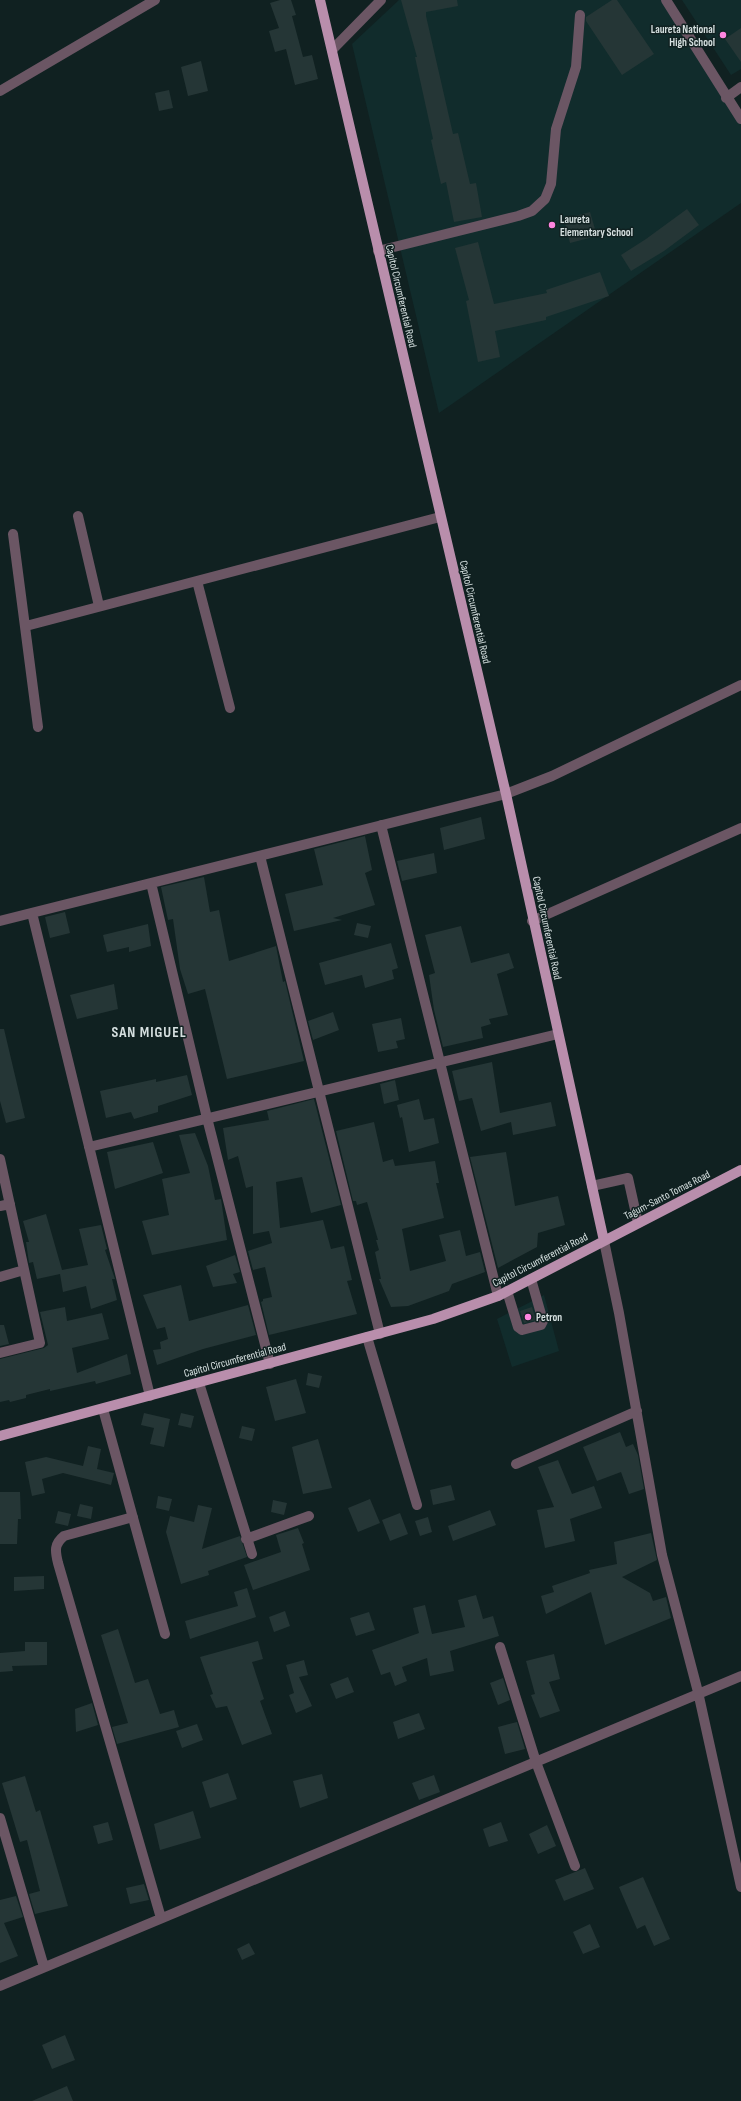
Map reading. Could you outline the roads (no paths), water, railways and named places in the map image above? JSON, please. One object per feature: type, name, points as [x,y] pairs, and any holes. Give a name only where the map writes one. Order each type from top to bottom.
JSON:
[{"type":"main road","name":"Capitol Circumferential Road","points":[[0,1436],[270,1364],[453,1313],[498,1296],[604,1241],[532,921],[506,794],[320,0]]},
{"type":"main road","name":"Tagum-Santo Tomas Road","points":[[604,1241],[741,1170]]},
{"type":"street","points":[[0,91],[155,0]]},
{"type":"street","points":[[332,50],[381,0]]},
{"type":"street","points":[[666,0],[726,98],[741,119]]},
{"type":"street","points":[[378,251],[518,216],[532,211],[545,199],[551,184],[556,130],[576,67],[580,15]]},
{"type":"street","points":[[726,98],[741,87]]},
{"type":"street","points":[[78,516],[99,606]]},
{"type":"street","points":[[26,626],[440,517]]},
{"type":"street","points":[[13,534],[38,727]]},
{"type":"street","points":[[197,581],[230,708]]},
{"type":"street","points":[[0,921],[506,794],[552,776],[741,685]]},
{"type":"street","points":[[381,825],[498,1296]]},
{"type":"street","points":[[532,921],[741,828]]},
{"type":"street","points":[[260,856],[380,1334]]},
{"type":"street","points":[[150,883],[207,1118],[270,1364]]},
{"type":"street","points":[[32,913],[150,1396]]},
{"type":"street","points":[[88,1147],[558,1034]]},
{"type":"street","points":[[0,1159],[5,1205],[24,1270],[40,1343],[0,1353]]},
{"type":"street","points":[[592,1186],[628,1178],[638,1223]]},
{"type":"street","points":[[604,1241],[637,1411],[662,1555],[698,1692],[741,1887]]},
{"type":"street","points":[[0,1276],[24,1270]]},
{"type":"street","points":[[507,1291],[518,1327],[522,1330],[541,1325],[543,1321],[531,1279]]},
{"type":"street","points":[[367,1337],[417,1505]]},
{"type":"street","points":[[199,1383],[252,1554]]},
{"type":"street","points":[[103,1409],[165,1634]]},
{"type":"street","points":[[516,1464],[637,1411]]},
{"type":"street","points":[[246,1538],[309,1516]]},
{"type":"street","points":[[133,1517],[64,1536],[57,1541],[55,1548],[58,1563],[161,1918]]},
{"type":"street","points":[[500,1647],[536,1762],[575,1866]]},
{"type":"street","points":[[0,1986],[536,1762],[698,1692],[741,1676]]},
{"type":"street","points":[[0,1818],[44,1967]]},
{"type":"place","name":"Laureta National High School","points":[[723,35]]},
{"type":"place","name":"Laureta Elementary School","points":[[552,225]]},
{"type":"place","name":"Petron","points":[[528,1317]]},
{"type":"district","name":"SAN MIGUEL","points":[[149,1032]]}]
